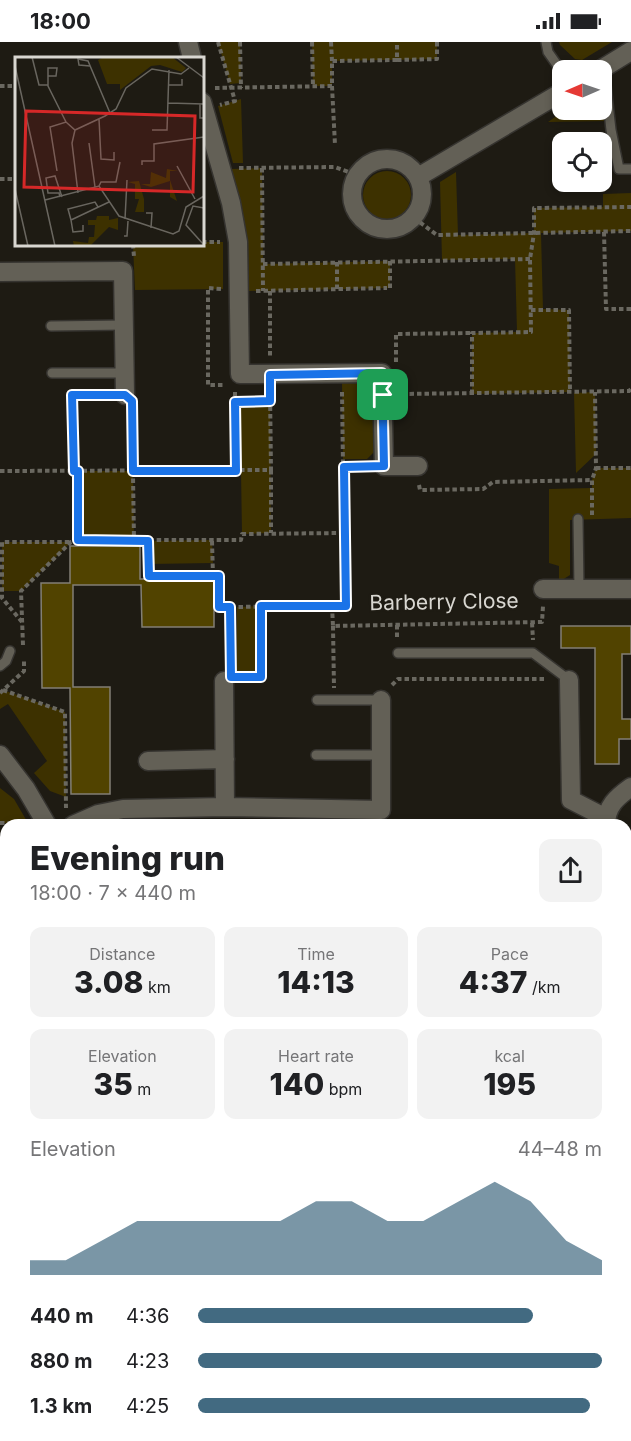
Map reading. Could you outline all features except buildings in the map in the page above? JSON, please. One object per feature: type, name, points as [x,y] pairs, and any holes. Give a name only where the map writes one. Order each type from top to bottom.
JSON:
[{"type":"street","points":[[188,42],[192,57]]},
{"type":"street","points":[[612,63],[631,51]]},
{"type":"street","points":[[207,95],[238,242],[240,374],[382,373],[384,466],[418,466]]},
{"type":"street","points":[[418,177],[552,98]]},
{"type":"street","points":[[382,159],[406,164],[418,177],[422,190],[422,203],[414,218],[404,226],[393,230],[381,230],[363,221],[352,199],[352,187],[357,175],[365,166],[382,159]]},
{"type":"street","points":[[0,272],[123,271],[125,395]]},
{"type":"street","points":[[543,590],[631,589]]},
{"type":"street","points":[[225,807],[227,679]]},
{"type":"street","points":[[569,680],[571,800],[603,819]]},
{"type":"street","points":[[75,819],[123,809],[225,807],[381,817],[381,700]]},
{"type":"street","points":[[0,755],[26,789],[44,819]]},
{"type":"street","points":[[148,761],[225,759]]},
{"type":"street","points":[[607,819],[615,798],[631,787]]},
{"type":"lane","points":[[546,42],[548,52],[554,60]]},
{"type":"lane","points":[[610,120],[619,169],[631,169]]},
{"type":"lane","points":[[51,326],[124,325]]},
{"type":"lane","points":[[52,373],[125,373]]},
{"type":"lane","points":[[578,519],[579,589]]},
{"type":"lane","points":[[0,666],[6,662],[10,651]]},
{"type":"lane","points":[[398,653],[533,653],[569,680]]},
{"type":"lane","points":[[317,700],[381,700]]},
{"type":"lane","points":[[316,755],[380,755]]},
{"type":"path","points":[[218,42],[231,88]]},
{"type":"path","points":[[240,42],[241,88]]},
{"type":"path","points":[[312,42],[313,86]]},
{"type":"path","points":[[331,42],[335,145]]},
{"type":"path","points":[[397,42],[397,60]]},
{"type":"path","points":[[332,61],[437,58],[437,42]]},
{"type":"path","points":[[207,95],[231,88],[332,86]]},
{"type":"path","points":[[221,168],[335,167],[357,175]]},
{"type":"path","points":[[262,168],[263,291]]},
{"type":"path","points":[[396,334],[531,332],[530,259],[534,233],[534,208],[631,207]]},
{"type":"path","points":[[414,218],[437,235],[631,231]]},
{"type":"path","points":[[604,232],[606,309],[631,309]]},
{"type":"path","points":[[264,264],[530,259]]},
{"type":"path","points":[[236,471],[235,385],[208,385],[207,288],[270,291],[388,288],[390,261]]},
{"type":"path","points":[[337,262],[337,289]]},
{"type":"path","points":[[270,291],[272,533]]},
{"type":"path","points":[[531,310],[569,310],[570,392]]},
{"type":"path","points":[[472,333],[472,394]]},
{"type":"path","points":[[22,622],[2,598],[2,542],[241,540],[242,534],[344,533],[342,374]]},
{"type":"path","points":[[383,395],[630,390]]},
{"type":"path","points":[[578,519],[592,519],[592,480],[596,468],[595,392]]},
{"type":"path","points":[[78,540],[72,395],[125,395],[132,401],[134,540]]},
{"type":"path","points":[[235,402],[270,401]]},
{"type":"path","points":[[344,467],[384,466]]},
{"type":"path","points":[[418,466],[420,490],[483,489],[493,482],[592,480]]},
{"type":"path","points":[[596,468],[631,468]]},
{"type":"path","points":[[0,471],[271,470]]},
{"type":"path","name":"Barberry Close","points":[[230,607],[346,606],[344,533]]},
{"type":"path","points":[[212,540],[213,576]]},
{"type":"path","points":[[148,541],[149,576],[219,576],[219,607],[230,607],[227,679],[261,677],[261,606]]},
{"type":"path","points":[[70,819],[65,712],[2,691],[24,670],[21,591],[71,542]]},
{"type":"path","name":"Barberry Close","points":[[333,626],[542,622],[543,590]]},
{"type":"path","points":[[332,606],[334,700]]},
{"type":"path","points":[[381,700],[398,679],[569,680]]},
{"type":"shaded area","points":[[218,42],[240,42],[241,83],[230,84]]},
{"type":"shaded area","points":[[312,42],[437,42],[437,59],[332,61],[332,86],[313,86]]},
{"type":"shaded area","points":[[559,42],[612,42],[582,60],[575,59]]},
{"type":"shaded area","points":[[241,99],[243,163],[233,163],[218,106]]},
{"type":"shaded area","points":[[552,119],[610,121],[548,122]]},
{"type":"shaded area","points":[[262,168],[263,264],[390,261],[390,288],[249,291],[248,242],[242,208],[231,169]]},
{"type":"shaded area","points":[[382,171],[392,171],[404,178],[411,190],[411,200],[404,212],[392,219],[382,219],[367,208],[363,200],[363,190],[374,175]]},
{"type":"shaded area","points":[[456,172],[458,235],[534,233],[534,208],[603,207],[603,194],[631,193],[631,231],[541,233],[543,309],[569,310],[570,392],[472,394],[472,333],[517,332],[515,259],[442,260],[440,182]]},
{"type":"shaded area","points":[[204,242],[223,242],[223,289],[135,290],[133,246],[204,246]]},
{"type":"shaded area","points":[[342,382],[369,384],[376,393],[377,449],[367,459],[343,459]]},
{"type":"shaded area","points":[[595,392],[596,454],[576,473],[574,393]]},
{"type":"shaded area","points":[[270,401],[271,533],[242,534],[241,471],[235,471],[235,402]]},
{"type":"shaded area","points":[[596,468],[631,468],[631,518],[570,520],[570,575],[559,582],[559,566],[549,563],[549,489],[592,488]]},
{"type":"shaded area","points":[[78,471],[133,471],[134,540],[78,540]]},
{"type":"shaded area","points":[[212,540],[213,563],[149,564],[148,541]]},
{"type":"shaded area","points":[[2,542],[71,542],[21,591],[2,591]]},
{"type":"shaded area","points":[[261,606],[262,677],[237,677],[237,607]]},
{"type":"shaded area","points":[[3,690],[65,712],[66,797],[50,791],[34,773],[47,761],[8,704],[0,709],[0,693]]},
{"type":"shaded area","points":[[0,788],[14,799],[26,819],[0,819]]},
{"type":"route","points":[[382,373],[383,395],[384,466],[344,467],[346,606],[261,606],[261,677],[231,677],[230,607],[219,607],[219,576],[149,576],[148,541],[78,540],[78,471],[74,471],[72,395],[125,395],[132,401],[133,471],[236,471],[235,402],[270,401],[270,375],[382,373]]}]
